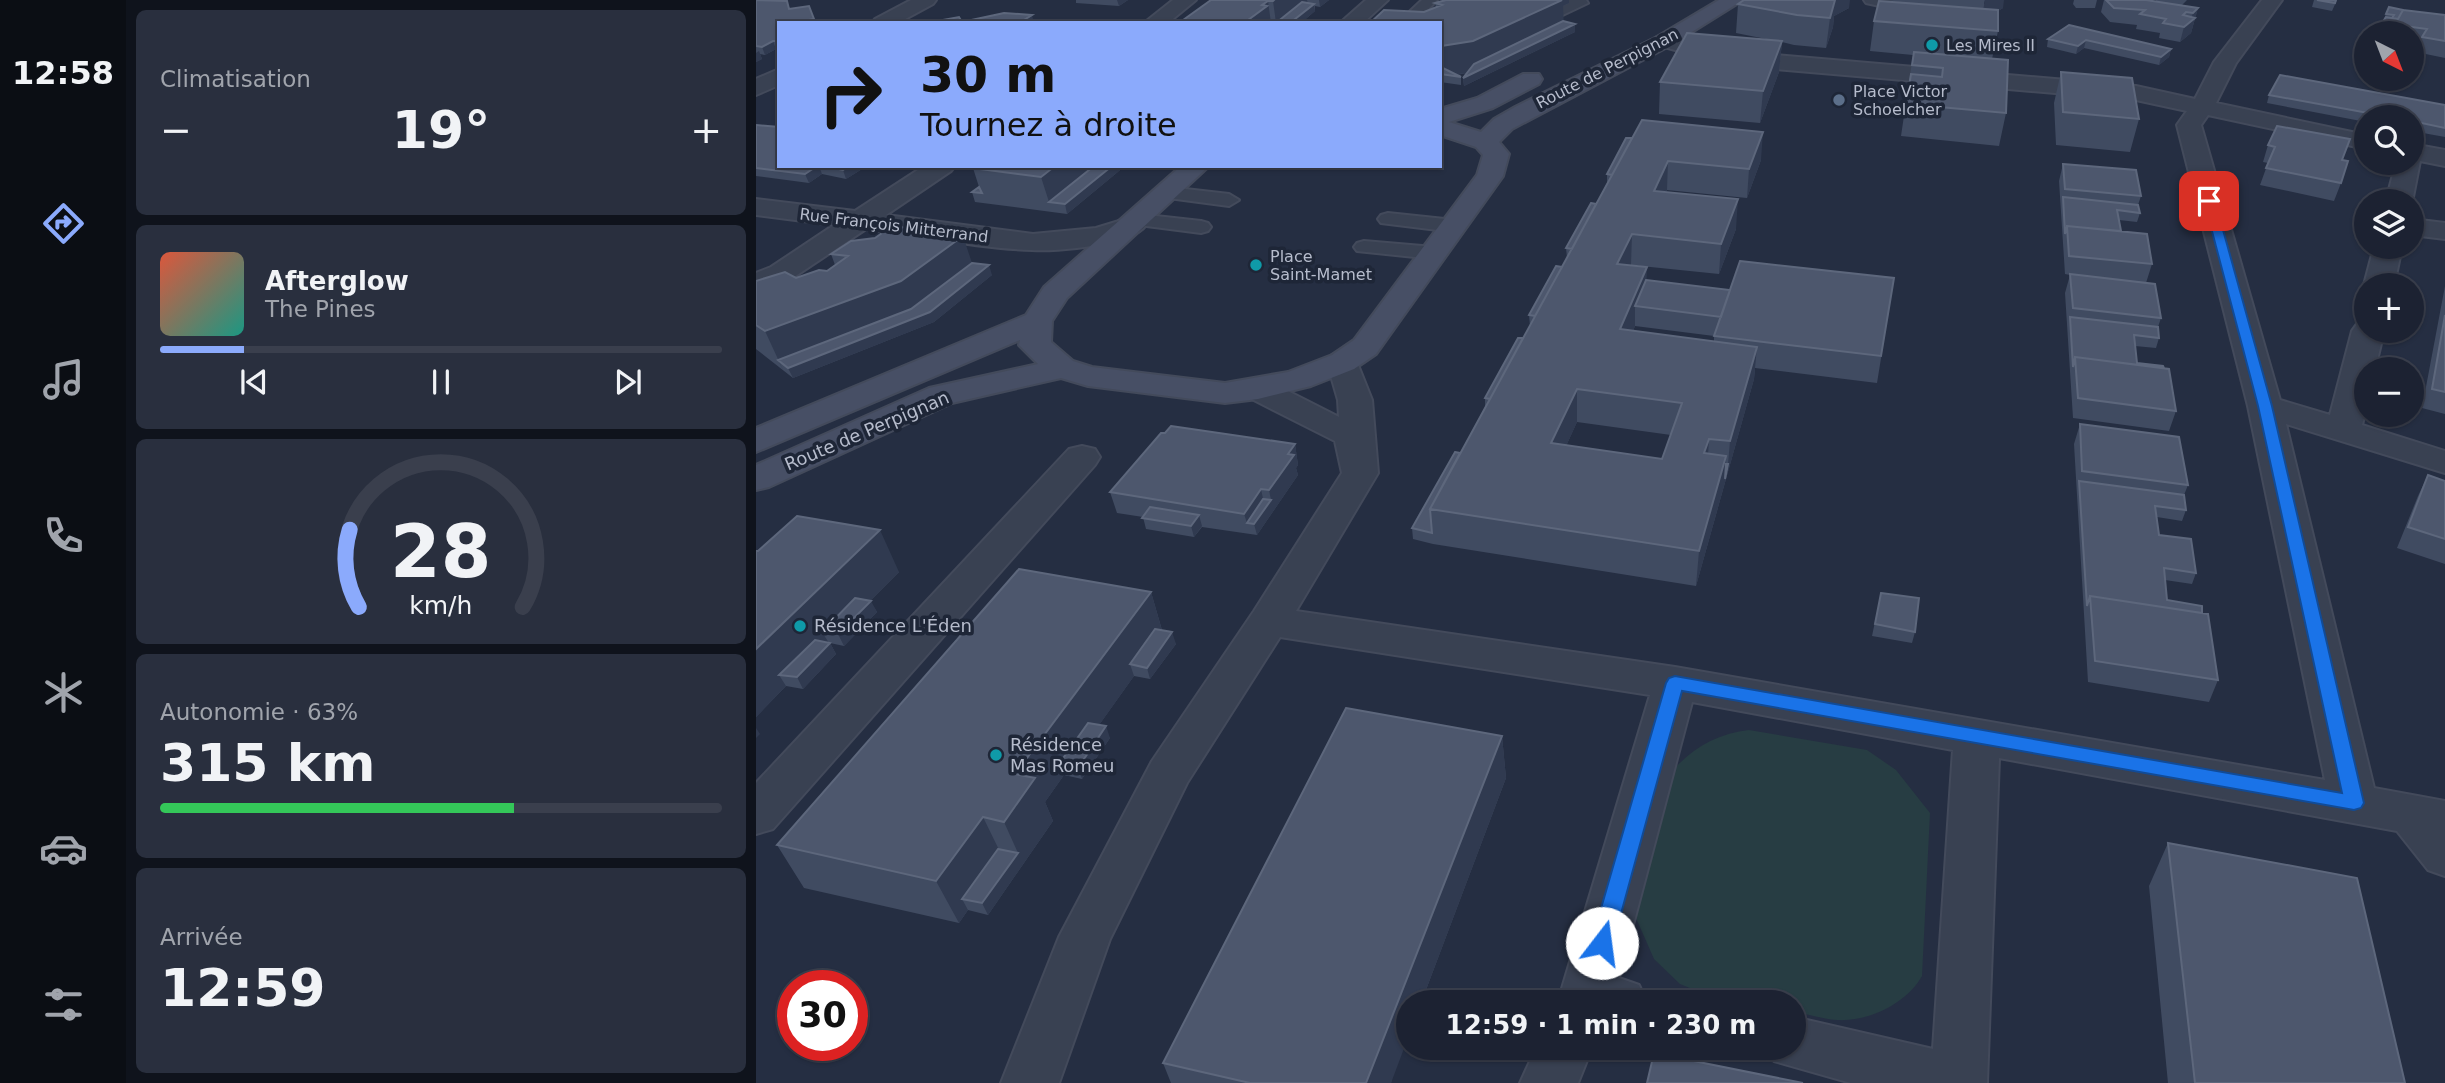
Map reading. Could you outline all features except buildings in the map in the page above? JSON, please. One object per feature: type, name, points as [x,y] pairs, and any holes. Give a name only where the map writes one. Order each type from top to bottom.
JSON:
[{"type":"main road","name":"Route de Perpignan","points":[[1485,142],[1503,124],[1523,112],[1664,41],[1733,0]]},
{"type":"main road","name":"Route de Perpignan","points":[[1442,116],[1485,103],[1547,71]]},
{"type":"main road","points":[[1194,168],[1055,293],[1037,321],[1035,345],[1062,368],[1088,376],[1225,393],[1258,389],[1299,379],[1343,362],[1365,347],[1490,176],[1496,155],[1485,142],[1442,128]]},
{"type":"main road","name":"Route de Perpignan","points":[[756,441],[1037,321]]},
{"type":"main road","name":"Route de Perpignan","points":[[756,479],[942,395],[1062,368]]},
{"type":"street","points":[[885,21],[926,0]]},
{"type":"street","points":[[1157,21],[1186,0]]},
{"type":"street","points":[[1352,21],[1378,0]]},
{"type":"street","points":[[2272,0],[2225,62],[2202,108],[2189,125],[2265,406],[2354,803]]},
{"type":"street","points":[[1664,41],[1730,58],[2136,93],[2354,140]]},
{"type":"street","points":[[756,88],[777,77]]},
{"type":"street","points":[[2424,154],[2445,158]]},
{"type":"street","points":[[756,285],[781,274],[939,168]]},
{"type":"street","name":"Rue François Mitterrand","points":[[756,207],[1033,242],[1098,235],[1135,222]]},
{"type":"street","points":[[2424,228],[2445,231]]},
{"type":"street","name":"Rue François Mitterrand","points":[[1033,242],[1059,255],[1073,276]]},
{"type":"street","points":[[2344,430],[2365,343]]},
{"type":"street","points":[[1030,1083],[1085,937],[1168,774],[1269,621],[1360,472],[1355,400],[1343,362]]},
{"type":"street","points":[[1258,389],[1351,436],[1360,472]]},
{"type":"street","points":[[2265,406],[2445,461]]},
{"type":"street","points":[[756,815],[1082,457]]},
{"type":"street","points":[[1269,621],[1675,683],[2428,816],[2445,856]]},
{"type":"street","points":[[1599,990],[1675,683]]},
{"type":"street","points":[[1806,1046],[1959,1082],[1977,736]]},
{"type":"street","points":[[1549,1083],[1559,1060]]},
{"type":"lane","points":[[1409,20],[1430,0]]},
{"type":"lane","points":[[1484,0],[1550,17],[1581,3],[1570,0]]},
{"type":"lane","points":[[1871,0],[1936,15]]},
{"type":"lane","points":[[1168,193],[1229,200]]},
{"type":"lane","points":[[1388,219],[1454,226]]},
{"type":"lane","points":[[1135,222],[1201,228]]},
{"type":"lane","points":[[1364,247],[1434,253]]},
{"type":"green space","points":[[1749,730],[1867,750],[1896,770],[1930,813],[1922,976],[1907,995],[1886,1009],[1862,1018],[1826,1019],[1806,1015],[1806,990],[1695,990],[1680,984],[1654,959],[1636,918],[1676,767],[1691,753],[1728,734]]},
{"type":"place","name":"Les Mires II","points":[[1932,45]]},
{"type":"place","name":"Place Victor Schoelcher","points":[[1839,100]]},
{"type":"place","name":"Place Saint-Mamet","points":[[1256,265]]},
{"type":"place","name":"Résidence L'Éden","points":[[800,626]]},
{"type":"place","name":"Résidence Mas Romeu","points":[[996,755]]},
{"type":"route","points":[[1602,943],[1675,683],[2354,803],[2265,406],[2209,201]]}]
